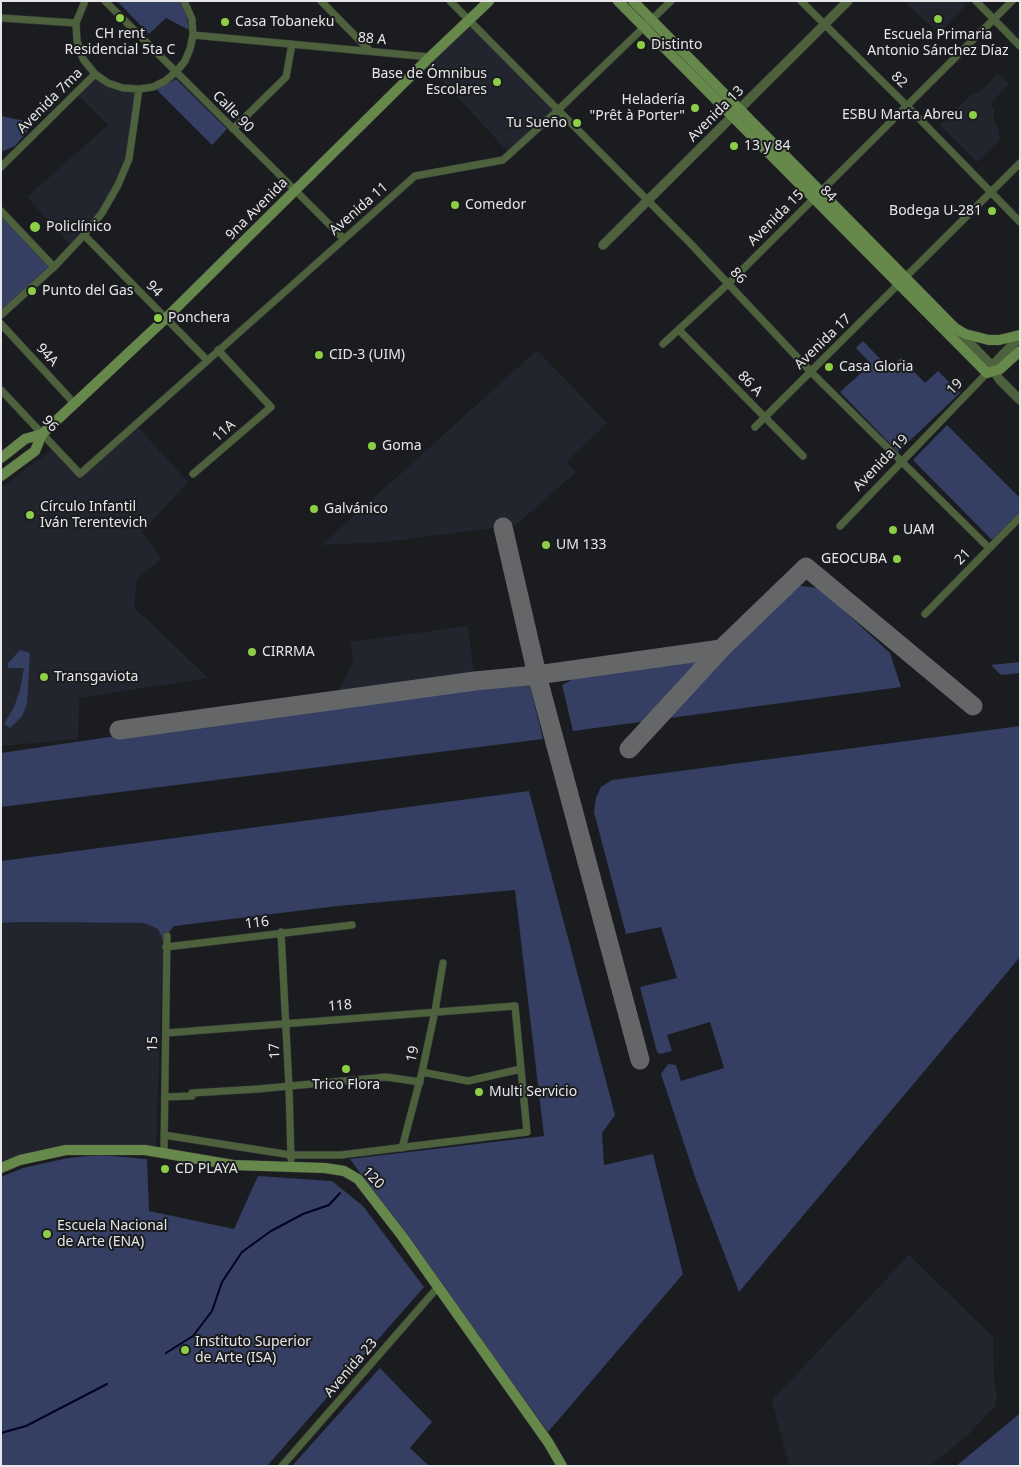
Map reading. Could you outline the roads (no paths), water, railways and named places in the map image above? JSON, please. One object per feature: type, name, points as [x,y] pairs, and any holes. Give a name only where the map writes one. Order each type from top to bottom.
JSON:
[{"type":"main road","name":"9na Avenida","points":[[42,434],[166,318],[489,1]]},
{"type":"main road","name":"84","points":[[618,1],[648,24],[991,370]]},
{"type":"main road","name":"84","points":[[633,1],[648,24]]},
{"type":"main road","name":"84","points":[[902,282],[955,328]]},
{"type":"main road","points":[[955,328],[965,334],[989,340],[1020,336]]},
{"type":"main road","points":[[991,370],[1006,365],[1020,351]]},
{"type":"main road","points":[[1,458],[25,439],[42,434]]},
{"type":"main road","points":[[1,476],[35,451],[42,434]]},
{"type":"main road","name":"120","points":[[1,1168],[20,1160],[66,1150],[145,1150],[233,1165],[324,1168],[344,1171],[358,1179],[438,1286],[548,1442],[562,1466]]},
{"type":"street","points":[[85,1],[76,23],[77,42],[83,59],[95,74],[108,83],[123,88],[139,89],[165,81],[176,72],[188,55],[193,35],[192,19],[184,1]]},
{"type":"street","name":"Calle 90","points":[[105,1],[344,239]]},
{"type":"street","points":[[322,1],[370,52]]},
{"type":"street","name":"86","points":[[450,1],[648,201],[810,372],[851,410],[989,548]]},
{"type":"street","name":"Avenida 11","points":[[80,474],[415,176],[504,160],[671,1]]},
{"type":"street","name":"82","points":[[801,1],[1020,222]]},
{"type":"street","name":"Avenida 13","points":[[603,245],[848,1]]},
{"type":"street","points":[[976,1],[1020,46]]},
{"type":"street","name":"Avenida 15","points":[[663,344],[728,284],[1012,1]]},
{"type":"street","points":[[1,18],[76,23]]},
{"type":"street","name":"88 A","points":[[193,35],[430,57]]},
{"type":"street","points":[[233,129],[286,77],[292,44]]},
{"type":"street","name":"Avenida 7ma","points":[[2,165],[95,74]]},
{"type":"street","points":[[1,315],[54,267],[102,213],[130,159],[139,89]]},
{"type":"street","name":"Avenida 17","points":[[764,417],[1020,164]]},
{"type":"street","points":[[1,211],[54,267]]},
{"type":"street","name":"94","points":[[84,235],[207,360]]},
{"type":"street","name":"94A","points":[[1,324],[74,403]]},
{"type":"street","points":[[955,328],[991,370],[1020,336]]},
{"type":"street","name":"86 A","points":[[679,330],[803,456]]},
{"type":"street","name":"11A","points":[[193,474],[271,407],[218,350]]},
{"type":"street","name":"84","points":[[991,370],[1020,400]]},
{"type":"street","name":"84","points":[[991,370],[1020,405]]},
{"type":"street","name":"19","points":[[942,419],[991,370]]},
{"type":"street","name":"96","points":[[1,390],[80,474]]},
{"type":"street","points":[[755,427],[764,417]]},
{"type":"street","name":"Avenida 19","points":[[840,526],[942,419]]},
{"type":"street","name":"21","points":[[925,614],[1020,517]]},
{"type":"street","name":"116","points":[[166,947],[352,925]]},
{"type":"street","name":"17","points":[[281,932],[291,1168]]},
{"type":"street","name":"15","points":[[164,1153],[167,936]]},
{"type":"street","name":"19","points":[[402,1148],[420,1082],[443,963]]},
{"type":"street","name":"118","points":[[166,1033],[515,1006],[521,1068]]},
{"type":"street","points":[[422,1072],[468,1081],[521,1068]]},
{"type":"street","name":"120","points":[[164,1135],[291,1155],[341,1155],[527,1132],[521,1068]]},
{"type":"street","points":[[164,1097],[192,1096],[192,1093],[289,1087],[386,1077],[420,1082]]},
{"type":"street","name":"Avenida 23","points":[[282,1466],[438,1286]]},
{"type":"waterway","points":[[166,1353],[193,1336],[212,1311],[222,1282],[242,1252],[271,1231],[303,1214],[329,1205],[340,1193]]},
{"type":"waterway","points":[[1,1433],[26,1426],[107,1384]]},
{"type":"place","name":"CH rent Residencial 5ta C","points":[[120,18]]},
{"type":"place","name":"Escuela Primaria Antonio Sánchez Díaz","points":[[938,19]]},
{"type":"place","name":"Casa Tobaneku","points":[[225,22]]},
{"type":"place","name":"Distinto","points":[[641,45]]},
{"type":"place","name":"Base de Ómnibus Escolares","points":[[497,82]]},
{"type":"place","name":"Heladería \"Prêt à Porter\"","points":[[695,108]]},
{"type":"place","name":"ESBU Marta Abreu","points":[[973,115]]},
{"type":"place","name":"Tu Sueño","points":[[577,123]]},
{"type":"place","name":"13 y 84","points":[[734,146]]},
{"type":"place","name":"Comedor","points":[[455,205]]},
{"type":"place","name":"Bodega U-281","points":[[992,211]]},
{"type":"place","name":"Policlínico","points":[[35,227]]},
{"type":"place","name":"Punto del Gas","points":[[32,291]]},
{"type":"place","name":"Ponchera","points":[[158,318]]},
{"type":"place","name":"CID-3 (UIM)","points":[[319,355]]},
{"type":"place","name":"Casa Gloria","points":[[829,367]]},
{"type":"place","name":"Goma","points":[[372,446]]},
{"type":"place","name":"Galvánico","points":[[314,509]]},
{"type":"place","name":"Círculo Infantil Iván Terentevich","points":[[30,515]]},
{"type":"place","name":"UAM","points":[[893,530]]},
{"type":"place","name":"UM 133","points":[[546,545]]},
{"type":"place","name":"GEOCUBA","points":[[897,559]]},
{"type":"place","name":"CIRRMA","points":[[252,652]]},
{"type":"place","name":"Transgaviota","points":[[44,677]]},
{"type":"place","name":"Trico Flora","points":[[346,1069]]},
{"type":"place","name":"Multi Servicio","points":[[479,1092]]},
{"type":"place","name":"CD PLAYA","points":[[165,1169]]},
{"type":"place","name":"Escuela Nacional de Arte (ENA)","points":[[47,1234]]},
{"type":"place","name":"Instituto Superior de Arte (ISA)","points":[[185,1350]]}]
